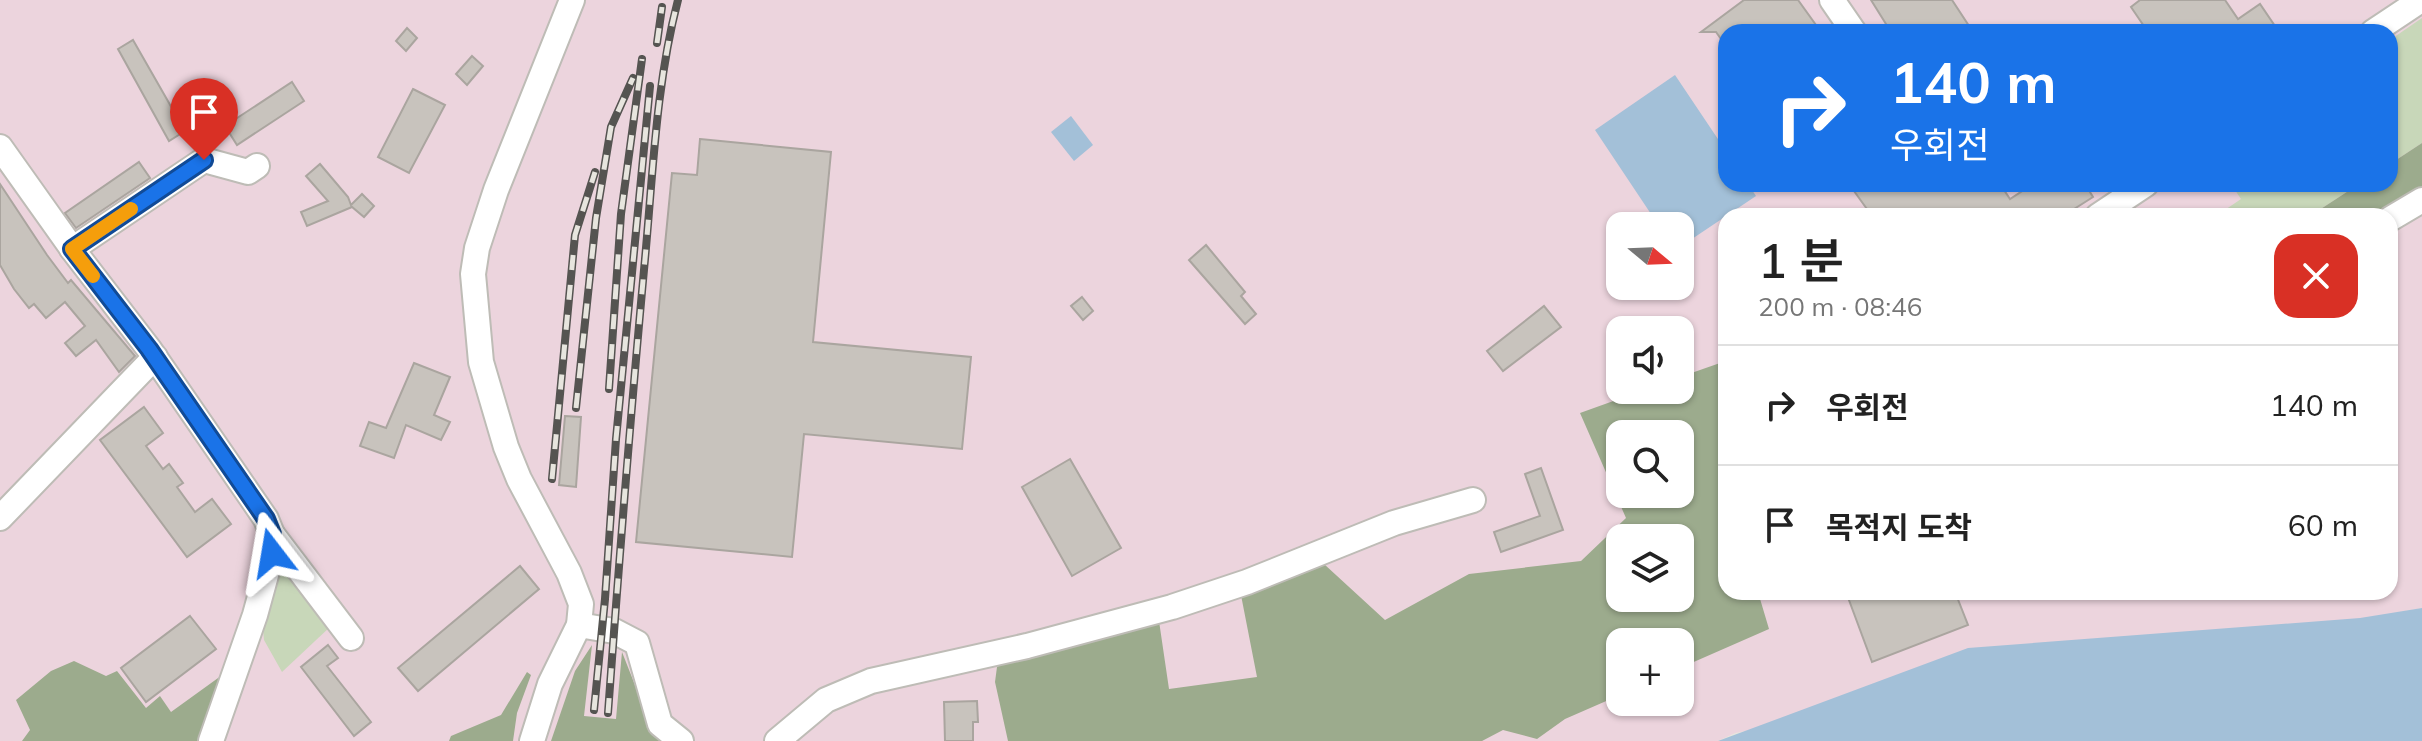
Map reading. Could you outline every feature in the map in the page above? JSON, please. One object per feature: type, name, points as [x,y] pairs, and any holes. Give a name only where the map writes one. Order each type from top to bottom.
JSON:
[{"type":"street","points":[[532,741],[550,684],[579,625],[581,604],[578,592],[519,479],[506,447],[481,362],[473,274],[477,248],[496,190],[572,0]]},
{"type":"street","points":[[1832,0],[1848,24]]},
{"type":"street","points":[[2385,24],[2421,0]]},
{"type":"street","points":[[0,147],[72,249],[155,357],[266,519],[272,534],[351,638]]},
{"type":"street","points":[[72,249],[204,160],[248,172],[257,166]]},
{"type":"street","points":[[2110,208],[2134,192]]},
{"type":"street","points":[[2398,214],[2422,200]]},
{"type":"street","points":[[0,518],[155,357]]},
{"type":"street","points":[[777,741],[826,700],[871,681],[1027,646],[1172,607],[1247,582],[1394,523],[1473,500]]},
{"type":"street","points":[[211,741],[255,615],[272,553],[272,534]]},
{"type":"street","points":[[579,625],[614,631],[637,643],[660,724],[681,741]]},
{"type":"shaded area","points":[[0,0],[2422,0],[2422,608],[1735,733],[1718,741],[0,741]]},
{"type":"green space","points":[[2422,18],[2422,143],[2398,159],[2398,34]]},
{"type":"green space","points":[[2422,143],[2422,191],[2393,208],[2322,208],[2347,192],[2398,192],[2398,159]]},
{"type":"green space","points":[[2236,192],[2347,192],[2322,208],[2228,208],[2241,199]]},
{"type":"green space","points":[[1718,364],[1718,600],[1760,600],[1769,629],[1694,662],[1694,628],[1606,628],[1606,701],[1565,719],[1537,739],[1503,730],[1482,741],[1008,741],[995,682],[997,667],[1007,661],[1159,621],[1169,689],[1257,677],[1240,590],[1324,564],[1385,620],[1469,574],[1581,561],[1606,537],[1606,612],[1694,612],[1694,524],[1620,524],[1626,518],[1622,508],[1694,508],[1694,420],[1606,420],[1606,472],[1580,413],[1606,404],[1694,404],[1694,372]]},
{"type":"green space","points":[[281,557],[331,626],[282,672],[264,640],[262,619]]},
{"type":"green space","points":[[592,645],[584,716],[616,719],[622,652],[644,708],[669,741],[551,741],[575,671]]},
{"type":"green space","points":[[74,661],[106,676],[117,671],[146,708],[160,696],[171,712],[225,673],[200,741],[22,741],[30,730],[16,700],[51,671]]},
{"type":"green space","points":[[527,672],[531,675],[517,713],[513,741],[449,741],[451,736],[501,715]]},
{"type":"water","points":[[1675,75],[1718,139],[1718,192],[1753,192],[1756,196],[1738,208],[1718,208],[1718,222],[1694,238],[1694,212],[1650,212],[1595,130]]},
{"type":"water","points":[[1071,116],[1093,145],[1074,161],[1051,132]]},
{"type":"water","points":[[2422,608],[2422,741],[1718,741],[1968,648],[2360,618]]},
{"type":"building","points":[[1744,0],[1798,0],[1815,24],[1718,24],[1718,35],[1716,32],[1701,32]]},
{"type":"building","points":[[1871,0],[1952,0],[1968,24],[1886,24]]},
{"type":"building","points":[[2140,0],[2225,0],[2238,19],[2260,4],[2274,24],[2143,24],[2131,7]]},
{"type":"building","points":[[407,28],[417,38],[406,51],[396,41]]},
{"type":"building","points":[[133,40],[185,131],[169,141],[118,49]]},
{"type":"building","points":[[472,56],[483,66],[467,85],[456,74]]},
{"type":"building","points":[[292,82],[304,101],[237,145],[225,126]]},
{"type":"building","points":[[413,89],[445,105],[409,173],[378,157]]},
{"type":"building","points":[[700,139],[831,152],[813,342],[971,357],[962,449],[804,434],[792,557],[636,542],[672,173],[697,175]]},
{"type":"building","points":[[139,162],[150,178],[76,228],[65,213]]},
{"type":"building","points":[[320,164],[348,197],[351,205],[362,194],[374,206],[364,217],[352,207],[307,226],[301,212],[328,201],[306,176]]},
{"type":"building","points":[[0,184],[68,283],[71,280],[135,356],[119,372],[96,340],[76,356],[65,343],[85,326],[65,302],[46,318],[34,304],[29,308],[14,289],[0,265]]},
{"type":"building","points":[[1855,192],[2005,192],[2010,199],[2021,192],[2090,192],[2093,197],[2076,208],[1866,208]]},
{"type":"building","points":[[1206,245],[1245,292],[1241,296],[1256,314],[1245,324],[1189,260]]},
{"type":"building","points":[[1082,297],[1093,311],[1083,320],[1071,306]]},
{"type":"building","points":[[1544,306],[1561,327],[1503,371],[1487,351]]},
{"type":"building","points":[[414,363],[450,377],[434,415],[450,422],[441,440],[406,425],[394,458],[360,446],[369,422],[386,428]]},
{"type":"building","points":[[144,407],[163,433],[146,446],[163,469],[169,464],[183,483],[177,487],[195,512],[212,499],[231,524],[187,557],[100,440]]},
{"type":"building","points":[[565,416],[581,417],[576,487],[559,485]]},
{"type":"building","points":[[1070,459],[1121,548],[1072,576],[1022,487]]},
{"type":"building","points":[[1541,468],[1563,530],[1501,552],[1494,532],[1540,516],[1525,474]]},
{"type":"building","points":[[520,566],[539,589],[418,691],[398,668]]},
{"type":"building","points":[[1849,600],[1958,600],[1968,625],[1872,662]]},
{"type":"building","points":[[190,616],[216,649],[146,702],[121,668]]},
{"type":"building","points":[[328,645],[338,658],[327,666],[371,722],[354,736],[301,667]]},
{"type":"building","points":[[977,701],[978,722],[973,722],[973,741],[945,741],[944,702]]},
{"type":"railway","points":[[608,713],[656,129],[678,0]]},
{"type":"railway","points":[[657,43],[662,7]]},
{"type":"railway","points":[[609,389],[621,214],[642,59]]},
{"type":"railway","points":[[576,408],[596,218],[611,127],[633,78]]},
{"type":"railway","points":[[594,710],[650,86]]},
{"type":"railway","points":[[552,479],[575,235],[595,172]]},
{"type":"slow traffic","points":[[93,276],[72,249],[131,209]]},
{"type":"route","points":[[204,160],[72,249],[149,349],[266,519],[272,534],[272,553]]}]
